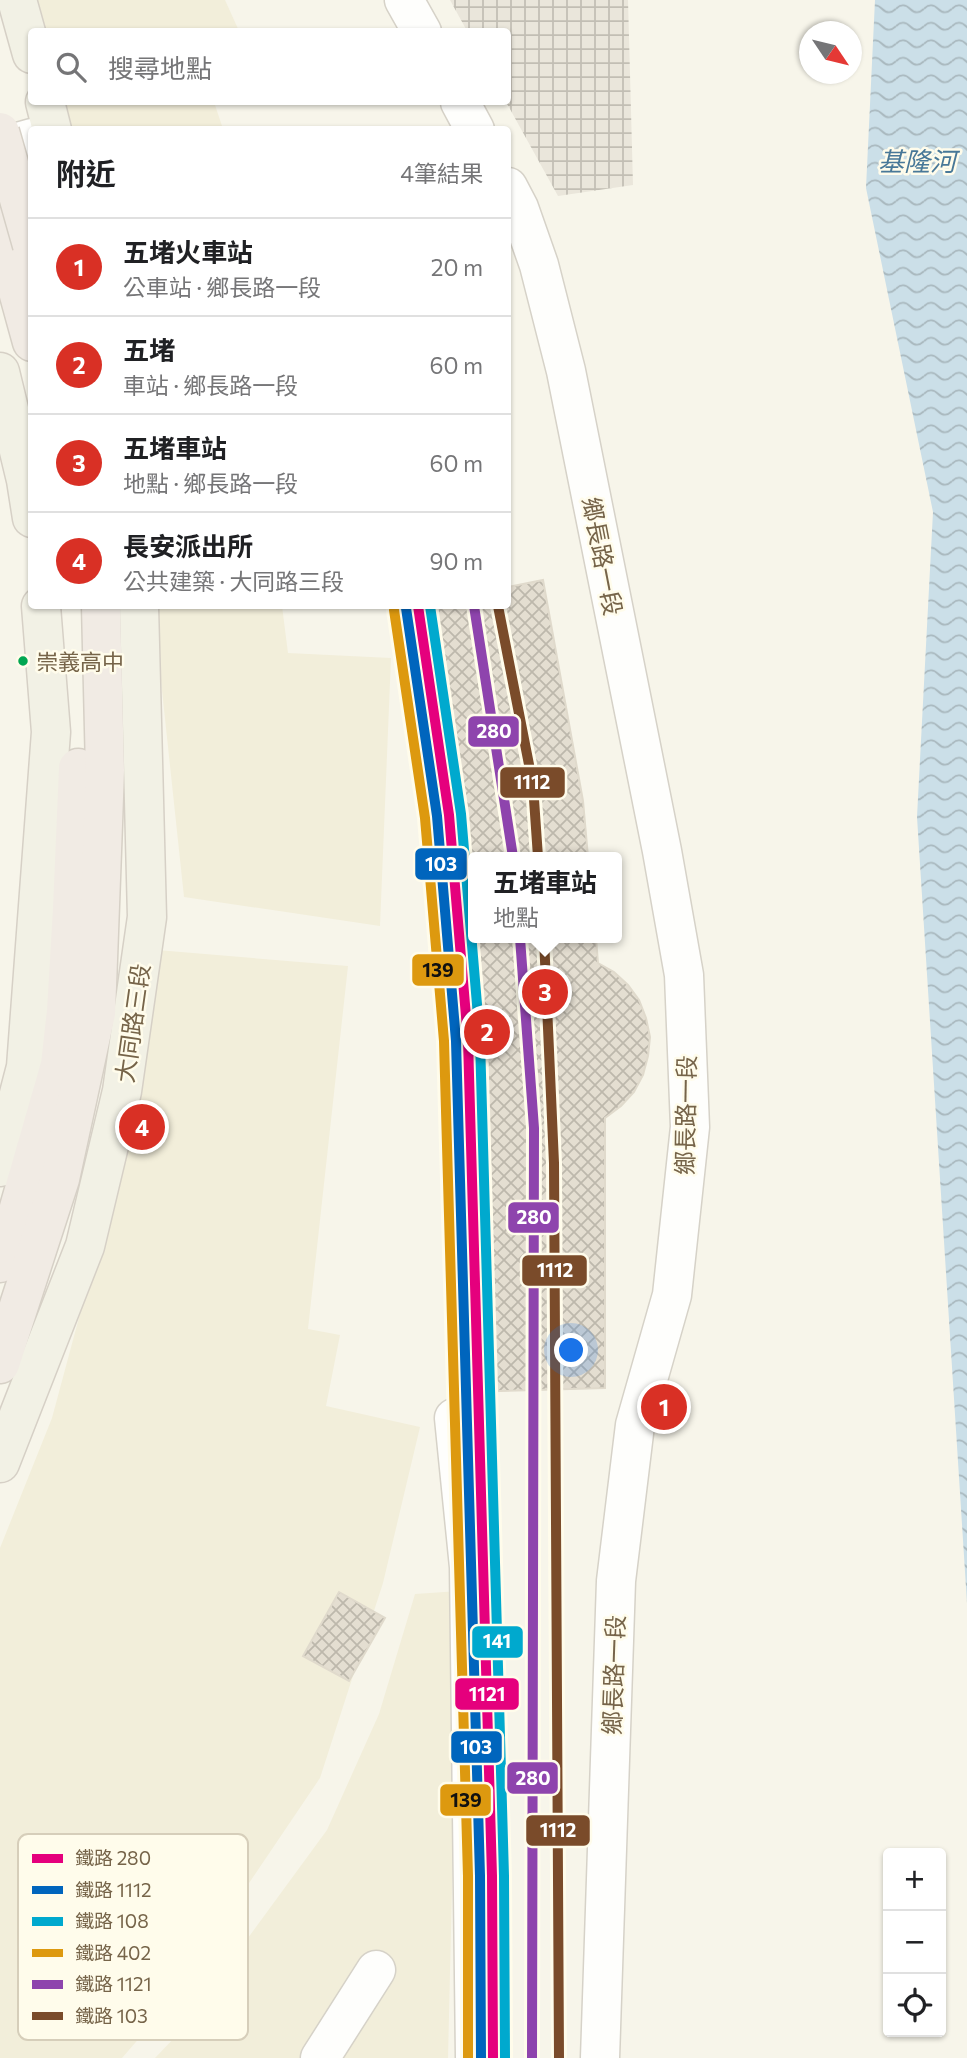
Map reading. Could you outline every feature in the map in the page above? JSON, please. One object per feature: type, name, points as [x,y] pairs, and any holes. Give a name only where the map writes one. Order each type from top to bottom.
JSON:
[{"type":"highway","points":[[0,132],[28,231]]},
{"type":"highway","points":[[0,226],[28,328]]},
{"type":"highway","points":[[0,1263],[14,1225],[60,1065],[72,909],[82,691],[83,663],[78,609]]},
{"type":"highway","points":[[4,1356],[60,1179],[96,1013],[105,770],[101,609]]},
{"type":"main road","points":[[17,0],[28,40]]},
{"type":"main road","points":[[46,105],[51,126]]},
{"type":"main road","points":[[0,372],[28,493]]},
{"type":"main road","points":[[0,1167],[26,1067],[51,732],[41,609]]},
{"type":"main road","name":"大同路三段","points":[[0,1463],[85,1246],[122,1091],[147,917],[139,609]]},
{"type":"street","points":[[404,0],[420,28]]},
{"type":"street","points":[[462,105],[473,126]]},
{"type":"street","points":[[0,148],[28,139]]},
{"type":"street","name":"鄉長路一段","points":[[511,193],[539,265],[566,371],[662,851],[684,975],[690,1127],[672,1295],[635,1425],[616,1581],[600,2058]]},
{"type":"street","points":[[454,1418],[469,1567],[475,2058]]},
{"type":"street","points":[[320,2058],[376,1970]]},
{"type":"shaded area","points":[[24,0],[225,0],[238,28],[31,28]]},
{"type":"shaded area","points":[[450,0],[628,0],[633,185],[558,196],[508,105],[511,105],[511,28],[465,28]]},
{"type":"shaded area","points":[[50,105],[215,105],[222,126],[55,126]]},
{"type":"shaded area","points":[[153,609],[282,609],[288,653],[391,658],[380,926],[184,897]]},
{"type":"shaded area","points":[[157,950],[348,966],[308,1329],[340,1335],[326,1406],[420,1427],[383,1583],[320,1778],[248,1885],[248,1834],[18,1834],[18,2040],[138,2040],[122,2058],[0,2058],[0,1548],[52,1418],[130,1128]]},
{"type":"shaded area","points":[[459,1591],[448,2058],[155,2058],[172,2040],[248,2040],[248,1938],[327,1830],[379,1714],[415,1594]]},
{"type":"water","name":"基隆河","points":[[875,0],[967,0],[967,1603],[917,817],[933,512],[866,188]]},
{"type":"building","points":[[543,580],[583,801],[588,852],[468,852],[468,857],[448,857],[445,820],[411,609],[511,609],[511,586]]},
{"type":"building","points":[[453,938],[468,938],[468,943],[596,943],[598,963],[614,972],[639,1000],[650,1037],[643,1075],[634,1092],[605,1118],[605,1388],[466,1392],[461,1059]]},
{"type":"building","points":[[339,1592],[385,1618],[349,1681],[303,1656]]},
{"type":"rail line","name":"103","points":[[406,609],[437,816],[456,1041],[480,1876],[481,2058]]},
{"type":"rail line","name":"1121","points":[[418,609],[449,815],[468,1040],[492,1876],[493,2058]]},
{"type":"rail line","name":"280","points":[[474,609],[512,852]]},
{"type":"rail line","name":"1112","points":[[499,609],[533,785],[538,852]]},
{"type":"rail line","name":"280","points":[[520,943],[534,1128],[532,2058]]},
{"type":"rail line","name":"1112","points":[[544,943],[554,1163],[559,2058]]},
{"type":"transit line","name":"141","points":[[430,609],[461,814],[468,897]]},
{"type":"transit line","name":"139","points":[[394,610],[425,818],[444,1041],[468,1876],[468,2058]]},
{"type":"transit line","name":"141","points":[[472,943],[480,1040],[504,1876],[505,2058]]},
{"type":"place","name":"崇義高中","points":[[23,661]]},
{"type":"place","name":"五堵車站","points":[[545,992]]},
{"type":"place","name":"五堵","points":[[487,1032]]},
{"type":"place","name":"長安派出所","points":[[142,1127]]},
{"type":"place","name":"五堵火車站","points":[[664,1407]]}]
